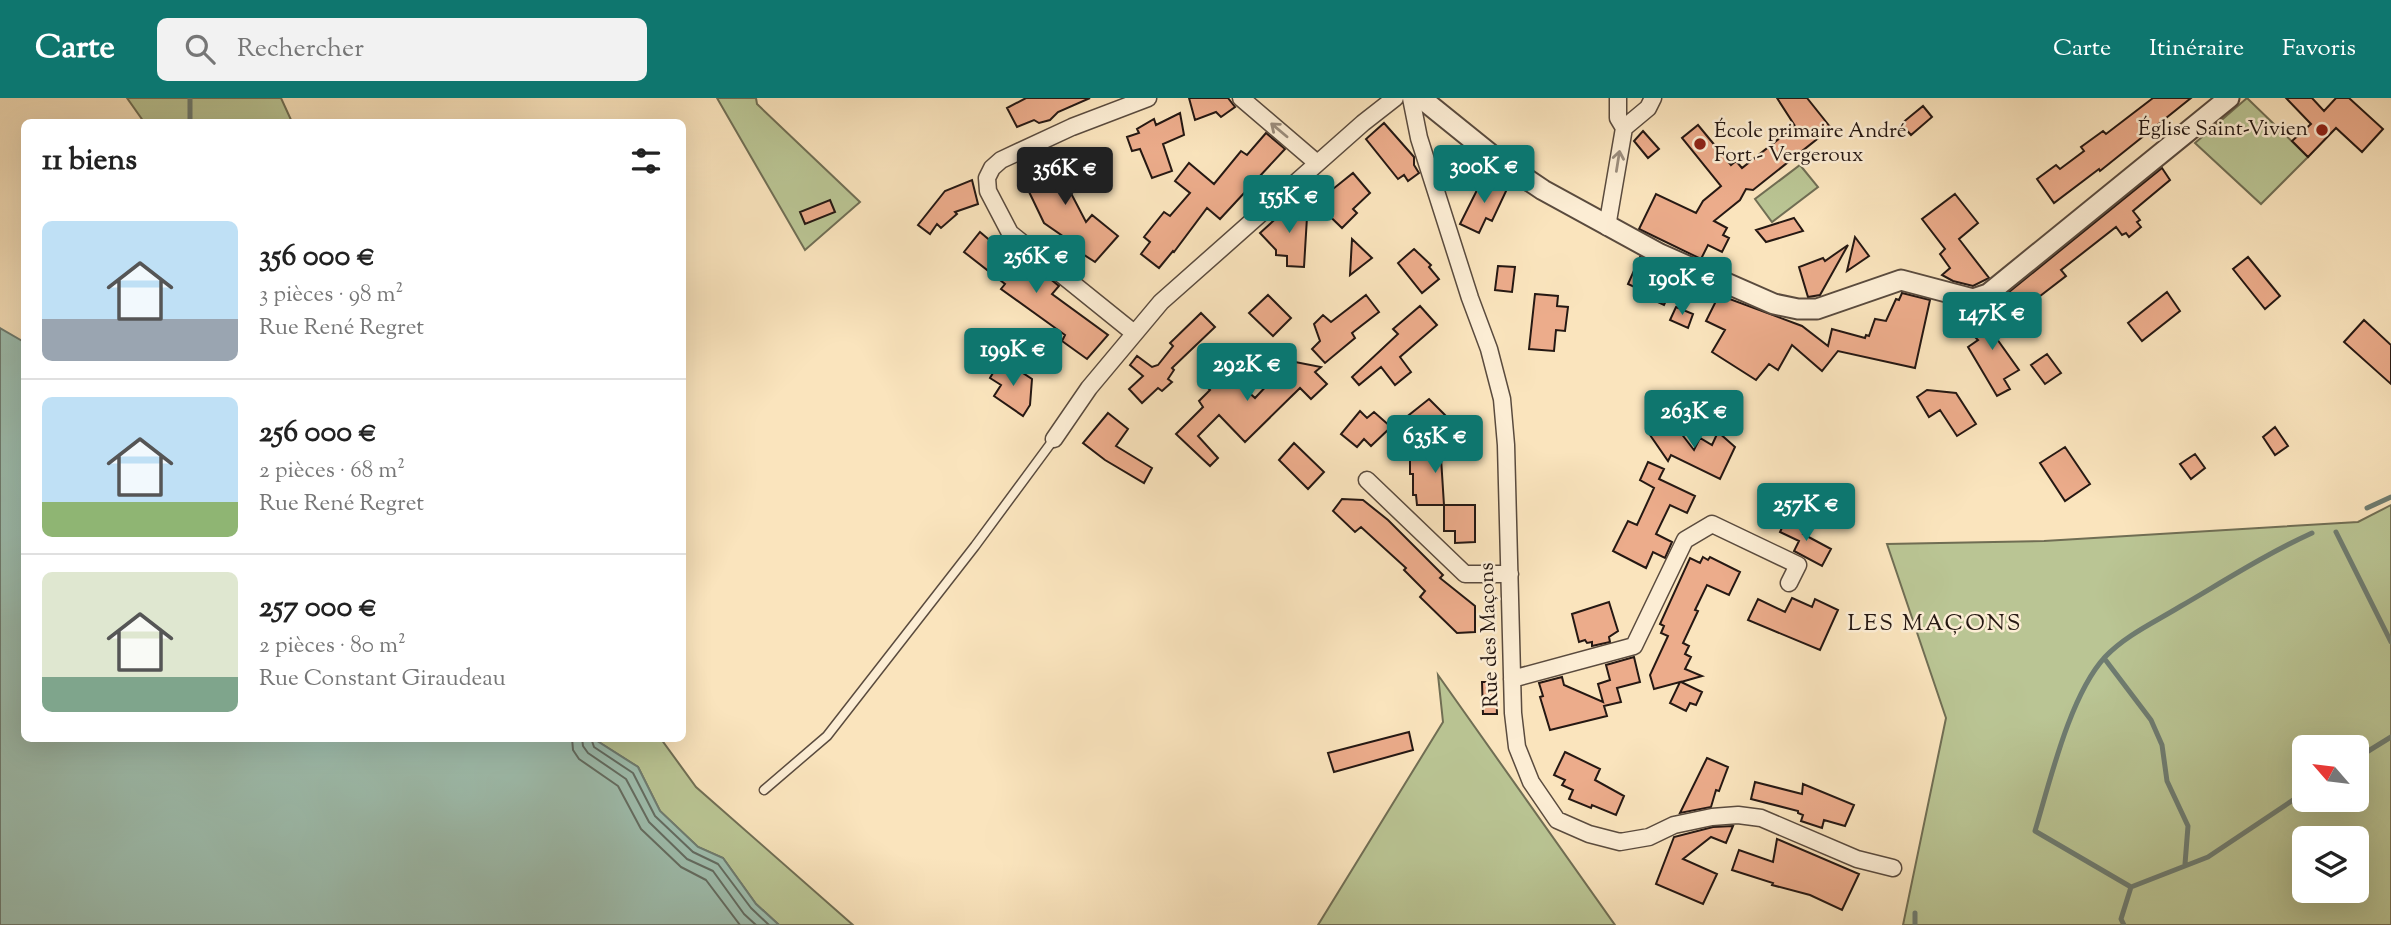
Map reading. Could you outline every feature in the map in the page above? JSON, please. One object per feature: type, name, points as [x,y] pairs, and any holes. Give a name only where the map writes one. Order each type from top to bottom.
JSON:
[{"type":"street","points":[[1134,333],[1010,233],[988,191],[986,178],[1001,160],[1072,127],[1148,98]]},
{"type":"street","points":[[1241,98],[1317,163]]},
{"type":"street","points":[[1054,439],[1089,388],[1161,302],[1317,163],[1395,98]]},
{"type":"street","name":"Rue des Maçons","points":[[1411,98],[1419,138],[1465,284],[1489,349],[1502,399],[1517,747],[1531,782],[1557,820],[1589,834],[1620,842],[1649,837],[1674,825],[1738,815],[1761,818],[1857,859],[1893,868]]},
{"type":"street","points":[[1421,98],[1494,157],[1543,190],[1607,227],[1715,281],[1774,304],[1798,309],[1817,309],[1901,280],[1973,299],[1988,294],[2229,98]]},
{"type":"street","points":[[1618,98],[1618,118],[1625,128]]},
{"type":"street","points":[[1607,227],[1625,128],[1648,108],[1653,98]]},
{"type":"street","points":[[1367,480],[1465,574],[1510,574]]},
{"type":"street","points":[[1512,679],[1634,646],[1685,540],[1712,524],[1798,565],[1789,583]]},
{"type":"lane","points":[[764,790],[827,736],[975,546],[1054,439]]},
{"type":"green space","points":[[127,98],[281,98],[291,119],[142,119]]},
{"type":"green space","points":[[717,98],[756,98],[757,104],[860,202],[805,250]]},
{"type":"green space","points":[[2247,98],[2308,157],[2261,204],[2195,143]]},
{"type":"green space","points":[[1800,165],[1818,187],[1772,222],[1755,199]]},
{"type":"green space","points":[[2391,505],[2391,925],[1903,925],[1946,718],[1887,544],[2044,541],[2358,522]]},
{"type":"green space","points":[[1438,675],[1615,925],[1318,925],[1443,722]]},
{"type":"green space","points":[[599,742],[663,742],[696,787],[853,925],[779,925],[756,904],[723,858],[698,847],[660,811],[638,767]]},
{"type":"water","points":[[0,328],[21,340],[21,742],[599,742],[638,767],[660,811],[698,847],[723,858],[756,904],[779,925],[0,925]]},
{"type":"building","points":[[1026,98],[1090,98],[1058,112],[1050,120],[1039,123],[1034,120],[1017,127],[1007,108]]},
{"type":"building","points":[[1189,98],[1228,98],[1235,107],[1221,117],[1216,112],[1195,120]]},
{"type":"building","points":[[1777,98],[1807,98],[1831,128],[1753,190],[1746,189],[1740,200],[1714,221],[1727,228],[1723,235],[1729,238],[1722,252],[1708,245],[1701,259],[1639,229],[1656,194],[1696,213],[1703,201],[1721,186],[1682,138],[1698,125],[1731,165],[1736,161],[1742,168],[1795,126]]},
{"type":"building","points":[[2153,98],[2191,98],[2100,171],[2099,169],[2054,203],[2037,179],[2056,165],[2060,169],[2084,151],[2081,147],[2103,131],[2106,134]]},
{"type":"building","points":[[2286,98],[2312,98],[2324,111],[2336,98],[2349,98],[2383,129],[2362,152],[2336,128],[2308,157],[2292,141],[2311,124]]},
{"type":"building","points":[[1923,106],[1932,117],[1911,135],[1901,124]]},
{"type":"building","points":[[1180,113],[1184,135],[1163,144],[1172,171],[1152,178],[1140,149],[1132,151],[1127,137],[1139,133],[1137,129],[1154,119],[1156,125]]},
{"type":"building","points":[[1384,123],[1414,157],[1414,165],[1419,173],[1408,181],[1404,175],[1398,179],[1366,139]]},
{"type":"building","points":[[1643,131],[1659,149],[1648,158],[1634,141]]},
{"type":"building","points":[[1266,133],[1285,149],[1220,219],[1207,208],[1159,268],[1141,254],[1150,242],[1144,237],[1164,212],[1170,216],[1190,193],[1175,181],[1189,163],[1214,184],[1241,151],[1247,155]]},
{"type":"building","points":[[1061,152],[1072,173],[1063,178],[1086,222],[1092,215],[1118,236],[1095,262],[1044,223],[1019,171]]},
{"type":"building","points":[[2162,168],[2170,180],[2133,211],[2140,220],[2137,222],[2141,227],[2129,237],[2126,233],[2122,235],[2116,227],[2061,270],[2066,276],[2013,317],[1993,305]]},
{"type":"building","points":[[1353,173],[1370,193],[1353,209],[1357,213],[1342,228],[1313,200],[1329,185],[1333,189]]},
{"type":"building","points":[[1483,178],[1507,189],[1492,221],[1486,218],[1479,233],[1460,224]]},
{"type":"building","points":[[972,180],[978,204],[955,212],[957,214],[941,228],[937,224],[930,234],[918,225],[945,191]]},
{"type":"building","points":[[1955,194],[1978,223],[1959,239],[1989,278],[1973,286],[1942,275],[1950,268],[1940,254],[1945,249],[1922,219]]},
{"type":"building","points":[[830,200],[835,212],[805,224],[800,212]]},
{"type":"building","points":[[1294,202],[1307,217],[1304,267],[1287,266],[1287,256],[1276,255],[1276,250],[1260,233]]},
{"type":"building","points":[[1794,218],[1803,231],[1766,242],[1756,230]]},
{"type":"building","points":[[980,232],[993,243],[996,239],[1018,257],[1014,262],[1041,282],[1046,276],[1059,286],[1052,294],[1108,335],[1087,359],[1062,341],[1065,335],[1001,289],[1005,284],[964,252]]},
{"type":"building","points":[[1855,237],[1869,256],[1847,271]]},
{"type":"building","points":[[1352,239],[1372,258],[1350,275]]},
{"type":"building","points":[[1848,245],[1820,295],[1808,297],[1799,267],[1823,258],[1825,261]]},
{"type":"building","points":[[1414,249],[1431,265],[1429,267],[1439,279],[1422,293],[1398,263]]},
{"type":"building","points":[[1640,257],[1678,275],[1664,305],[1638,293],[1639,289],[1628,284]]},
{"type":"building","points":[[2248,257],[2280,296],[2265,309],[2233,269]]},
{"type":"building","points":[[1498,266],[1515,267],[1512,292],[1495,290]]},
{"type":"building","points":[[2167,292],[2180,311],[2142,341],[2128,323]]},
{"type":"building","points":[[1902,293],[1930,300],[1915,368],[1838,351],[1822,371],[1792,345],[1778,370],[1769,364],[1756,380],[1712,352],[1725,330],[1706,321],[1719,295],[1802,326],[1828,346],[1832,329],[1865,338],[1866,335],[1869,336],[1875,319],[1886,321],[1896,299],[1899,300]]},
{"type":"building","points":[[1535,294],[1558,296],[1557,306],[1568,307],[1565,331],[1556,330],[1554,351],[1529,349]]},
{"type":"building","points":[[1268,295],[1291,318],[1273,336],[1249,313]]},
{"type":"building","points":[[1366,295],[1379,312],[1352,333],[1355,338],[1325,363],[1312,349],[1320,341],[1314,324],[1323,315],[1331,322]]},
{"type":"building","points":[[1420,306],[1437,325],[1400,357],[1411,372],[1395,385],[1381,367],[1359,385],[1352,377],[1398,334],[1393,329]]},
{"type":"building","points":[[1676,307],[1693,314],[1688,328],[1670,320]]},
{"type":"building","points":[[1985,311],[2012,318],[1992,332],[2019,370],[2004,379],[2010,389],[1997,396],[1968,347],[1978,340],[1970,332]]},
{"type":"building","points":[[1201,313],[1215,327],[1172,368],[1174,370],[1168,379],[1172,382],[1162,391],[1158,388],[1142,403],[1129,389],[1143,376],[1130,365],[1137,356],[1152,367],[1158,365],[1173,346],[1170,343]]},
{"type":"building","points":[[2364,320],[2391,345],[2391,384],[2344,342]]},
{"type":"building","points":[[2047,354],[2061,373],[2045,384],[2031,365]]},
{"type":"building","points":[[1000,361],[1032,379],[1030,405],[1023,416],[994,396],[1001,385],[990,378]]},
{"type":"building","points":[[1290,361],[1321,367],[1315,372],[1327,384],[1311,399],[1300,388],[1245,442],[1219,415],[1198,436],[1218,458],[1210,466],[1176,434],[1203,407],[1199,401],[1210,390],[1206,386],[1226,362],[1238,373],[1233,378],[1255,398]]},
{"type":"building","points":[[1927,390],[1956,393],[1976,424],[1957,436],[1940,410],[1929,417],[1917,397]]},
{"type":"building","points":[[1429,399],[1445,415],[1431,427],[1430,458],[1441,458],[1444,505],[1417,505],[1416,495],[1413,495],[1410,458],[1429,457],[1399,423]]},
{"type":"building","points":[[1360,411],[1367,418],[1374,412],[1391,427],[1371,446],[1364,439],[1357,447],[1341,434]]},
{"type":"building","points":[[1108,413],[1128,429],[1116,446],[1152,468],[1144,483],[1105,460],[1083,443]]},
{"type":"building","points":[[1670,419],[1694,450],[1700,438],[1712,445],[1718,432],[1735,447],[1720,479],[1671,455],[1668,461],[1650,435]]},
{"type":"building","points":[[2275,427],[2288,446],[2275,455],[2263,437]]},
{"type":"building","points":[[1294,443],[1324,472],[1308,489],[1279,460]]},
{"type":"building","points":[[2065,447],[2090,484],[2065,501],[2040,463]]},
{"type":"building","points":[[2195,454],[2205,468],[2191,479],[2180,464]]},
{"type":"building","points":[[1648,462],[1664,469],[1659,479],[1695,496],[1687,513],[1670,505],[1656,534],[1672,542],[1665,558],[1653,552],[1646,568],[1613,551],[1628,521],[1637,525],[1654,488],[1640,480]]},
{"type":"building","points":[[1342,499],[1363,500],[1388,520],[1443,575],[1440,578],[1475,606],[1475,632],[1457,633],[1420,597],[1425,591],[1404,570],[1406,568],[1361,527],[1355,532],[1333,511]]},
{"type":"building","points":[[1444,505],[1475,505],[1475,542],[1455,543],[1455,531],[1444,531]]},
{"type":"building","points":[[1787,517],[1806,528],[1803,534],[1831,549],[1822,566],[1794,551],[1799,541],[1780,532]]},
{"type":"building","points":[[1703,557],[1708,560],[1710,557],[1740,572],[1729,595],[1707,585],[1695,610],[1698,611],[1683,643],[1689,646],[1685,654],[1691,657],[1685,669],[1702,676],[1681,682],[1702,692],[1696,705],[1690,703],[1686,711],[1670,703],[1680,682],[1654,689],[1650,675],[1668,636],[1661,633],[1664,626],[1660,624],[1690,558],[1700,563]]},
{"type":"building","points":[[1792,598],[1812,607],[1815,599],[1838,610],[1820,650],[1748,620],[1758,599],[1785,612]]},
{"type":"building","points":[[1609,602],[1618,631],[1609,637],[1610,642],[1592,646],[1592,642],[1579,642],[1572,614]]},
{"type":"building","points":[[1634,657],[1640,682],[1617,688],[1621,702],[1604,706],[1607,716],[1550,730],[1540,697],[1543,696],[1539,683],[1562,677],[1564,685],[1603,702],[1598,684],[1610,680],[1606,665]]},
{"type":"building","points":[[1482,682],[1496,682],[1497,714],[1483,714]]},
{"type":"building","points":[[1409,732],[1413,750],[1334,772],[1328,753]]},
{"type":"building","points":[[1565,752],[1600,769],[1595,780],[1624,796],[1616,815],[1569,799],[1573,790],[1562,785],[1565,780],[1554,775]]},
{"type":"building","points":[[1707,758],[1728,767],[1719,791],[1716,790],[1711,807],[1680,813]]},
{"type":"building","points":[[1755,782],[1802,794],[1803,784],[1854,805],[1845,826],[1824,820],[1822,828],[1801,821],[1803,815],[1798,811],[1751,799]]},
{"type":"building","points":[[1733,826],[1726,843],[1711,837],[1683,859],[1717,874],[1703,904],[1656,884],[1674,837],[1713,827]]},
{"type":"building","points":[[1777,839],[1859,874],[1842,910],[1810,895],[1732,870],[1739,850],[1773,862]]},
{"type":"waterway","points":[[190,98],[190,119]]},
{"type":"waterway","points":[[2367,508],[2391,497]]},
{"type":"waterway","points":[[2336,532],[2391,642]]},
{"type":"waterway","points":[[2131,887],[2035,831],[2062,740],[2081,693],[2105,657],[2131,635],[2312,533]]},
{"type":"waterway","points":[[2104,658],[2151,720],[2162,745],[2167,781],[2188,826],[2185,864]]},
{"type":"waterway","points":[[2370,750],[2391,737]]},
{"type":"waterway","points":[[2131,887],[2208,857],[2292,801]]},
{"type":"waterway","points":[[2124,925],[2121,919],[2131,887]]},
{"type":"waterway","points":[[1915,913],[1915,925]]},
{"type":"place","name":"Église Saint-Vivien","points":[[2322,130]]},
{"type":"place","name":"École primaire André Fort - Vergeroux","points":[[1700,144]]},
{"type":"district","name":"LES MAÇONS","points":[[1935,624]]}]
